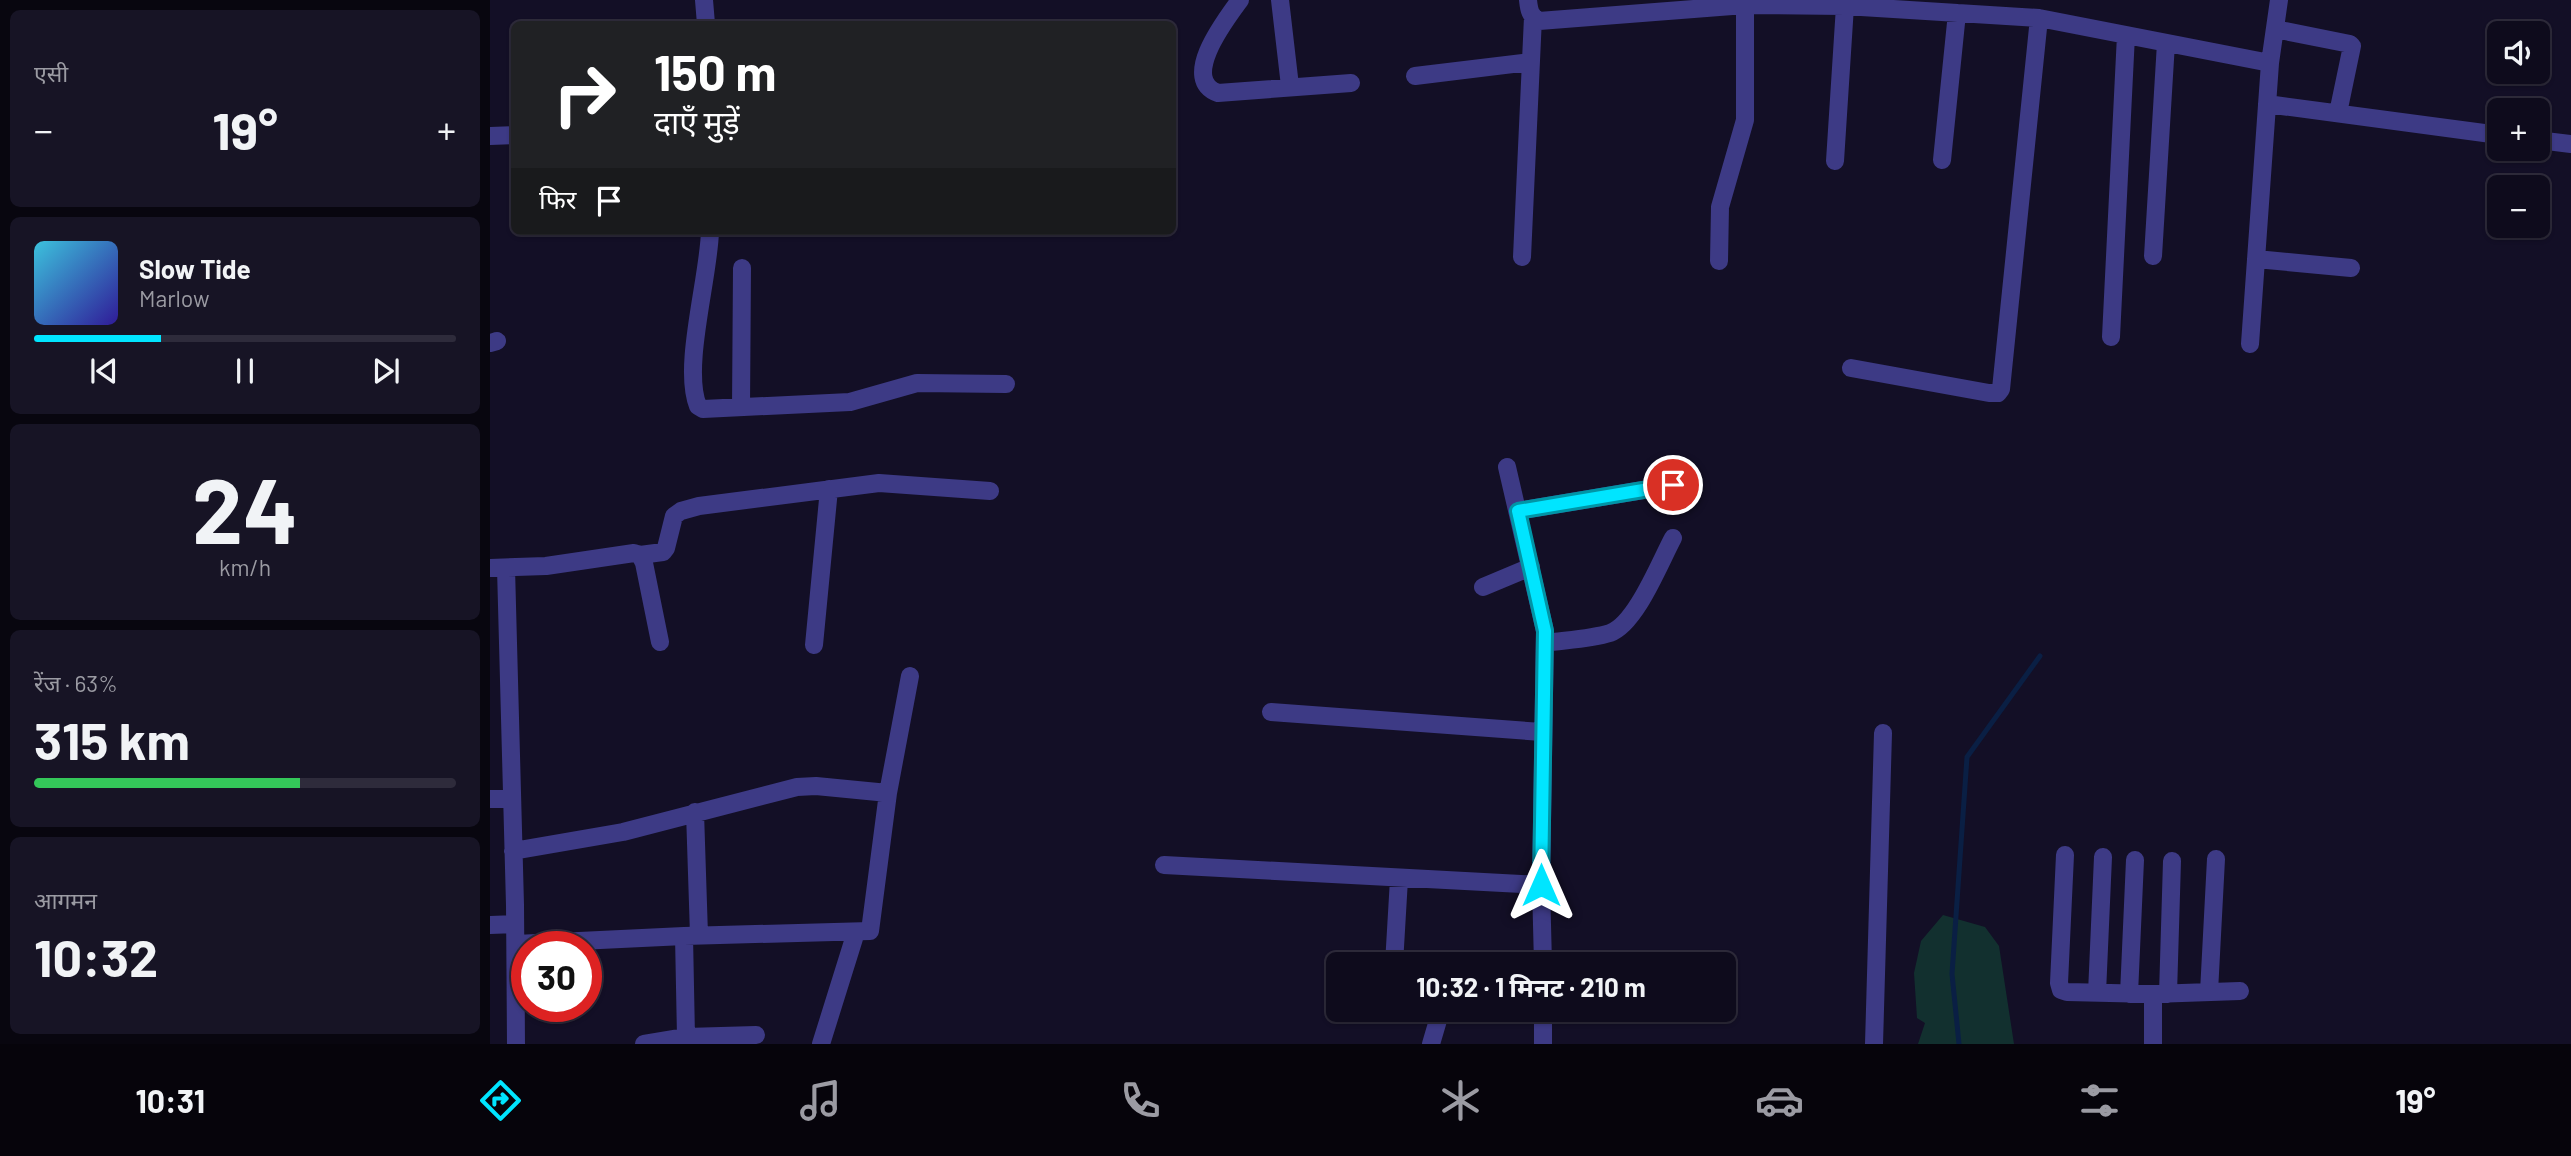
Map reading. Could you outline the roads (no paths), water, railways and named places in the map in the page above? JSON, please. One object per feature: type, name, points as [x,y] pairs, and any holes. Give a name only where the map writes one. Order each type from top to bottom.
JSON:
[{"type":"street","points":[[704,0],[706,21]]},
{"type":"street","points":[[1240,0],[1208,48],[1204,62],[1206,84],[1212,91],[1218,93],[1351,83]]},
{"type":"street","points":[[1280,0],[1290,86]]},
{"type":"street","points":[[2249,344],[2270,63],[2279,0]]},
{"type":"street","points":[[1530,9],[1539,21],[1745,3],[1846,6],[2039,18],[2270,63]]},
{"type":"street","points":[[1719,261],[1720,207],[1745,120],[1745,3]]},
{"type":"street","points":[[1835,161],[1846,6]]},
{"type":"street","points":[[1522,257],[1530,9]]},
{"type":"street","points":[[1942,160],[1957,13]]},
{"type":"street","points":[[1851,368],[1989,393],[1998,393],[2001,389],[2039,18]]},
{"type":"street","points":[[2274,30],[2352,46],[2339,113]]},
{"type":"street","points":[[2110,337],[2126,35]]},
{"type":"street","points":[[2153,256],[2166,43]]},
{"type":"street","points":[[1415,76],[1530,62]]},
{"type":"street","points":[[2267,104],[2487,133]]},
{"type":"street","points":[[490,136],[511,135]]},
{"type":"street","points":[[2550,141],[2571,144]]},
{"type":"street","points":[[709,235],[693,363],[695,400],[698,406],[704,409],[850,402],[917,383],[1006,383]]},
{"type":"street","points":[[2256,259],[2351,268]]},
{"type":"street","points":[[741,407],[742,268]]},
{"type":"street","points":[[1507,467],[1543,618],[1545,643],[1542,732],[1543,952]]},
{"type":"street","points":[[515,931],[498,568],[546,566],[634,553],[640,555],[663,552],[674,516],[699,506],[879,483],[990,491]]},
{"type":"street","points":[[1518,511],[1673,485]]},
{"type":"street","points":[[814,645],[829,489]]},
{"type":"street","points":[[1545,643],[1611,632],[1623,625],[1633,613],[1673,538]]},
{"type":"street","points":[[640,555],[645,563],[660,642]]},
{"type":"street","points":[[1483,587],[1531,567]]},
{"type":"street","points":[[602,940],[870,931],[888,793],[910,676]]},
{"type":"street","points":[[1271,712],[1542,732]]},
{"type":"street","points":[[1874,1044],[1883,733]]},
{"type":"street","points":[[513,851],[623,832],[807,786],[888,793]]},
{"type":"street","points":[[490,799],[511,799]]},
{"type":"street","points":[[686,1037],[695,812]]},
{"type":"street","points":[[2065,855],[2059,984],[2061,990],[2129,994],[2240,991]]},
{"type":"street","points":[[2097,993],[2103,857]]},
{"type":"street","points":[[2209,992],[2216,859]]},
{"type":"street","points":[[2129,994],[2135,860]]},
{"type":"street","points":[[2153,1044],[2172,861]]},
{"type":"street","points":[[1164,865],[1541,885]]},
{"type":"street","points":[[1395,952],[1399,879]]},
{"type":"street","points":[[490,925],[515,925]]},
{"type":"street","points":[[821,1044],[856,932]]},
{"type":"street","points":[[516,1022],[516,1044]]},
{"type":"street","points":[[1431,1044],[1437,1022]]},
{"type":"street","points":[[1543,1022],[1543,1044]]},
{"type":"street","points":[[644,1044],[686,1037],[756,1035]]},
{"type":"waterway","points":[[1959,1044],[1952,974],[1967,757],[2040,656]]}]
